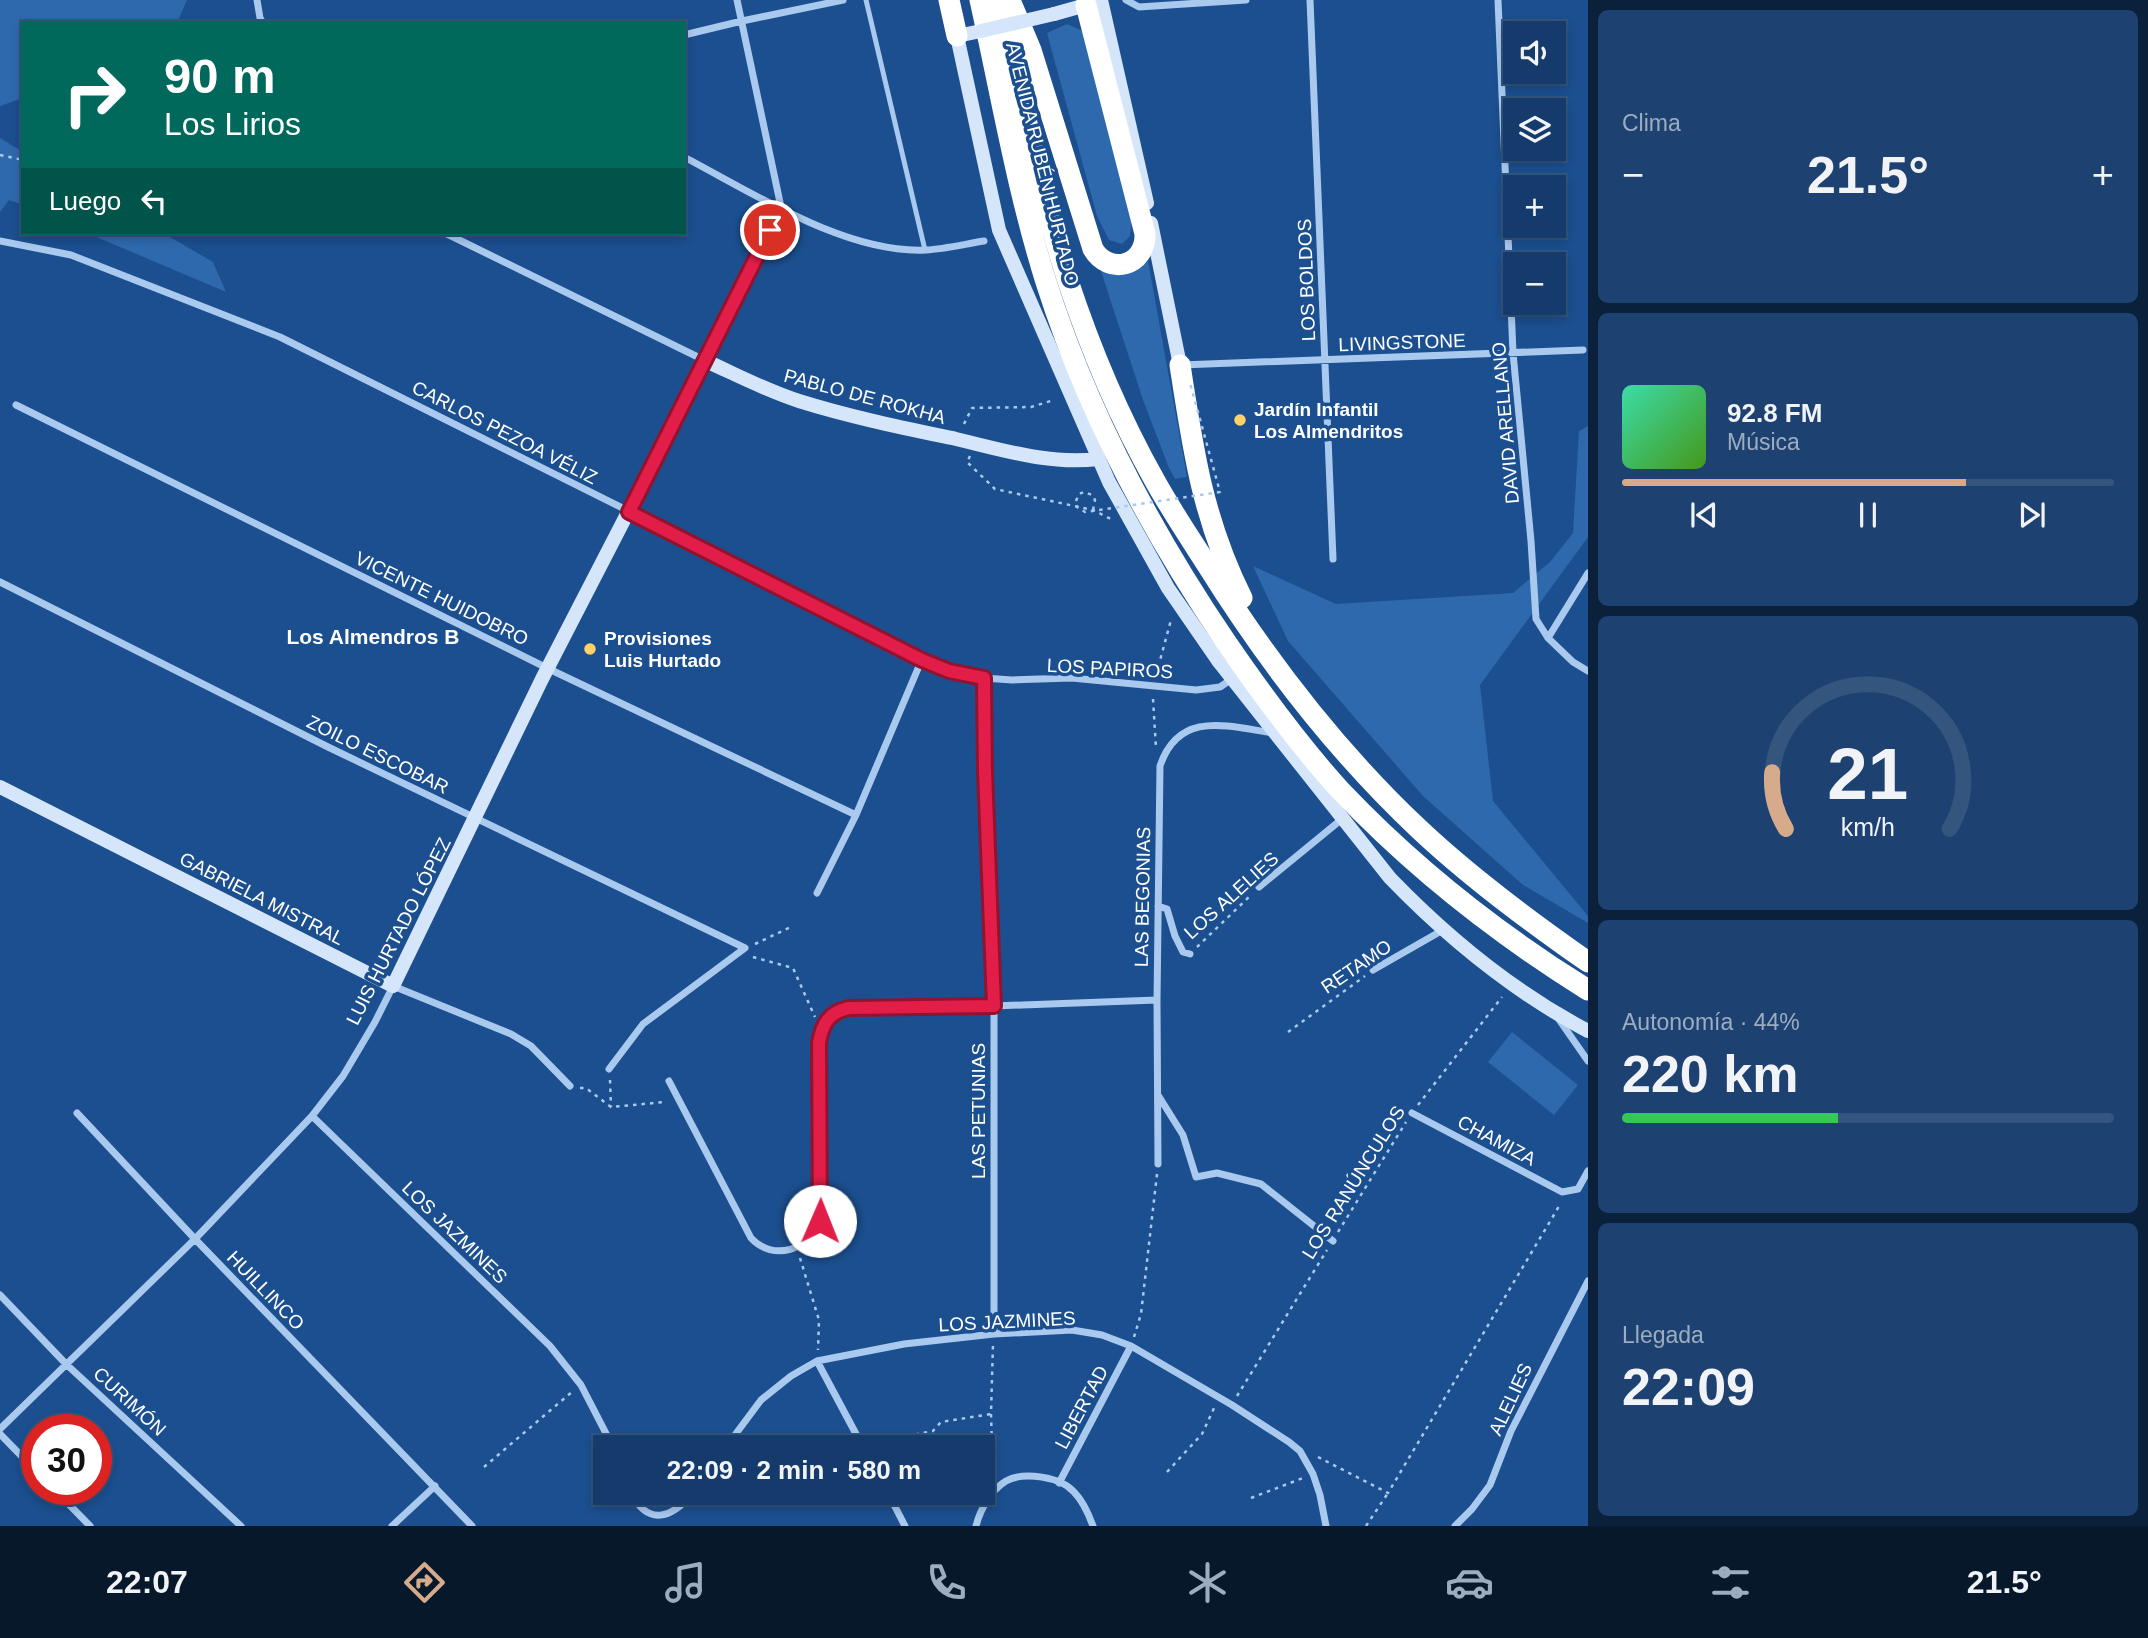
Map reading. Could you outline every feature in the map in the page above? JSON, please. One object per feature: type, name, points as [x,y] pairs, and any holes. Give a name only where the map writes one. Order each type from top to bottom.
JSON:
[{"type":"highway","points":[[949,0],[957,36]]},
{"type":"highway","name":"AVENIDA RUBÉN HURTADO","points":[[981,0],[1032,234],[1071,353],[1128,480],[1204,609],[1289,730],[1356,806],[1443,885],[1508,936],[1588,990]]},
{"type":"highway","name":"AVENIDA RUBÉN HURTADO","points":[[1001,0],[1049,214],[1067,276],[1131,436],[1156,483],[1225,594],[1284,677],[1365,775],[1443,851],[1494,893]]},
{"type":"highway","points":[[1009,0],[1031,50],[1093,249],[1102,260],[1123,265],[1140,254],[1145,234],[1096,1]]},
{"type":"highway","points":[[1185,374],[1198,472],[1219,549],[1238,592],[1284,677]]},
{"type":"highway","points":[[1494,893],[1588,945]]},
{"type":"highway","points":[[1494,893],[1588,962]]},
{"type":"main road","points":[[1185,374],[1139,167],[1096,1],[1054,14],[957,36],[999,230],[1098,459],[1168,588],[1232,679],[1390,878],[1443,930],[1556,1014],[1588,1031]]},
{"type":"main road","name":"PABLO DE ROKHA","points":[[706,361],[761,387],[800,401],[975,444],[1045,458],[1075,462],[1098,459]]},
{"type":"main road","name":"LUIS HURTADO LÓPEZ","points":[[393,986],[549,668],[706,361]]},
{"type":"main road","name":"GABRIELA MISTRAL","points":[[0,787],[393,986]]},
{"type":"street","points":[[257,0],[262,21]]},
{"type":"street","points":[[706,361],[781,207],[737,0]]},
{"type":"street","points":[[686,35],[843,0]]},
{"type":"street","points":[[1126,0],[1139,7],[1246,0]]},
{"type":"street","name":"LOS BOLDOS","points":[[1310,0],[1333,559]]},
{"type":"street","name":"DAVID ARELLANO","points":[[1498,0],[1513,353],[1536,619],[1548,638],[1573,662],[1588,671]]},
{"type":"street","points":[[686,158],[826,229],[855,240],[902,249],[925,250],[984,241]]},
{"type":"street","name":"PABLO DE ROKHA","points":[[449,235],[706,361]]},
{"type":"street","name":"CARLOS PEZOA VÉLIZ","points":[[0,241],[71,255],[280,337],[922,660],[949,671],[984,678]]},
{"type":"street","name":"LIVINGSTONE","points":[[1185,374],[1325,360],[1583,350]]},
{"type":"street","name":"VICENTE HUIDOBRO","points":[[16,404],[549,668],[856,815]]},
{"type":"street","points":[[1548,638],[1588,573]]},
{"type":"street","name":"ZOILO ESCOBAR","points":[[0,582],[475,819],[745,948]]},
{"type":"street","points":[[817,893],[856,815],[922,660]]},
{"type":"street","name":"LOS PAPIROS","points":[[984,678],[1072,678],[1196,690],[1220,687],[1232,679]]},
{"type":"street","name":"LAS PETUNIAS","points":[[984,678],[994,1006],[994,1334]]},
{"type":"street","name":"LAS BEGONIAS","points":[[1158,1164],[1160,766],[1173,740],[1186,730],[1199,725],[1230,726],[1274,733]]},
{"type":"street","name":"LOS ALELIES","points":[[1259,887],[1342,820]]},
{"type":"street","name":"LOS ALELIES","points":[[1158,906],[1167,909],[1175,936],[1183,951],[1190,954]]},
{"type":"street","name":"RETAMO","points":[[1373,970],[1443,930]]},
{"type":"street","points":[[609,1069],[643,1024],[745,948]]},
{"type":"street","name":"GABRIELA MISTRAL","points":[[393,986],[511,1034],[531,1046],[570,1086]]},
{"type":"street","name":"LUIS HURTADO LÓPEZ","points":[[0,1432],[66,1364],[195,1240],[312,1116],[343,1076],[393,986]]},
{"type":"street","points":[[669,1081],[751,1238],[764,1249],[773,1251],[797,1248],[811,1239],[820,1221],[819,1043],[821,1029],[831,1015],[849,1008],[1157,1000]]},
{"type":"street","points":[[1556,1014],[1588,1061]]},
{"type":"street","points":[[1157,1094],[1183,1135],[1196,1177],[1217,1173],[1261,1184],[1332,1241]]},
{"type":"street","name":"HUILLINCO","points":[[77,1113],[195,1240],[472,1526]]},
{"type":"street","name":"CHAMIZA","points":[[1412,1113],[1562,1192],[1569,1191]]},
{"type":"street","name":"LOS JAZMINES","points":[[312,1116],[550,1346],[581,1385],[606,1435]]},
{"type":"street","points":[[1569,1191],[1578,1189],[1588,1171]]},
{"type":"street","name":"ALELIES","points":[[1455,1526],[1472,1510],[1490,1485],[1511,1431],[1588,1281]]},
{"type":"street","name":"CURIMÓN","points":[[0,1295],[66,1364],[241,1526]]},
{"type":"street","name":"LOS JAZMINES","points":[[735,1435],[761,1400],[817,1361],[904,1344],[994,1334],[1072,1330],[1102,1335],[1130,1346],[1232,1405],[1300,1451],[1313,1474],[1326,1526]]},
{"type":"street","name":"LIBERTAD","points":[[1059,1483],[1130,1346]]},
{"type":"street","points":[[817,1361],[857,1435]]},
{"type":"street","points":[[0,1432],[21,1455]]},
{"type":"street","points":[[995,1491],[1006,1481],[1019,1477],[1039,1477],[1059,1483],[1073,1490],[1093,1526]]},
{"type":"street","points":[[392,1526],[435,1486]]},
{"type":"street","points":[[70,1505],[90,1526]]},
{"type":"street","points":[[637,1505],[656,1520],[667,1518],[683,1505]]},
{"type":"street","points":[[894,1505],[905,1526]]},
{"type":"street","points":[[975,1526],[984,1505]]},
{"type":"lane","points":[[866,0],[925,250]]},
{"type":"path","points":[[0,155],[21,160]]},
{"type":"path","points":[[975,444],[967,462],[996,489],[1093,510],[1093,495],[1084,492],[1076,498],[1077,508],[1085,512],[1220,492],[1185,374]]},
{"type":"path","points":[[956,439],[972,408],[1031,407],[1054,400]]},
{"type":"path","name":"LOS ALELIES","points":[[1190,954],[1259,887]]},
{"type":"path","points":[[793,926],[745,948],[750,956],[793,968],[821,1029]]},
{"type":"path","name":"RETAMO","points":[[1288,1032],[1373,970]]},
{"type":"path","name":"LOS RANÚNCULOS","points":[[1232,1405],[1412,1113],[1513,983]]},
{"type":"path","points":[[609,1069],[611,1107]]},
{"type":"path","points":[[570,1086],[586,1088],[611,1107],[679,1100]]},
{"type":"path","points":[[1130,1346],[1142,1314],[1158,1164]]},
{"type":"path","points":[[1366,1526],[1569,1191]]},
{"type":"path","points":[[797,1248],[819,1320],[817,1361]]},
{"type":"path","points":[[992,1435],[994,1334]]},
{"type":"path","points":[[484,1467],[581,1385]]},
{"type":"path","points":[[1167,1472],[1202,1434],[1219,1397]]},
{"type":"path","points":[[916,1435],[933,1432],[941,1422],[991,1414]]},
{"type":"path","points":[[1300,1451],[1315,1455],[1388,1493]]},
{"type":"path","points":[[1251,1498],[1313,1474]]},
{"type":"shaded area","points":[[0,0],[187,0],[178,21],[21,21],[21,99],[0,106]]},
{"type":"shaded area","points":[[1067,24],[1083,31],[1133,212],[1130,236],[1122,244],[1109,240],[1097,216],[1047,33]]},
{"type":"shaded area","points":[[0,138],[21,151],[21,204],[9,200],[0,212]]},
{"type":"shaded area","points":[[92,235],[166,235],[213,262],[226,292]]},
{"type":"shaded area","points":[[1148,261],[1187,477],[1175,479],[1143,400],[1100,268],[1125,272]]},
{"type":"shaded area","points":[[1588,426],[1588,537],[1480,685],[1493,801],[1588,916],[1588,923],[1523,885],[1423,796],[1288,641],[1253,566],[1336,604],[1513,593],[1550,562],[1573,533],[1579,431]]},
{"type":"shaded area","points":[[1512,1032],[1578,1085],[1554,1115],[1488,1062]]},
{"type":"place","name":"Jardín Infantil Los Almendritos","points":[[1240,420]]},
{"type":"place","name":"Provisiones Luis Hurtado","points":[[590,649]]},
{"type":"district","name":"Los Almendros B","points":[[373,637]]},
{"type":"route","points":[[770,230],[629,512],[922,660],[949,671],[984,678],[994,1006],[849,1008],[831,1015],[821,1029],[819,1043],[820,1221]]}]
